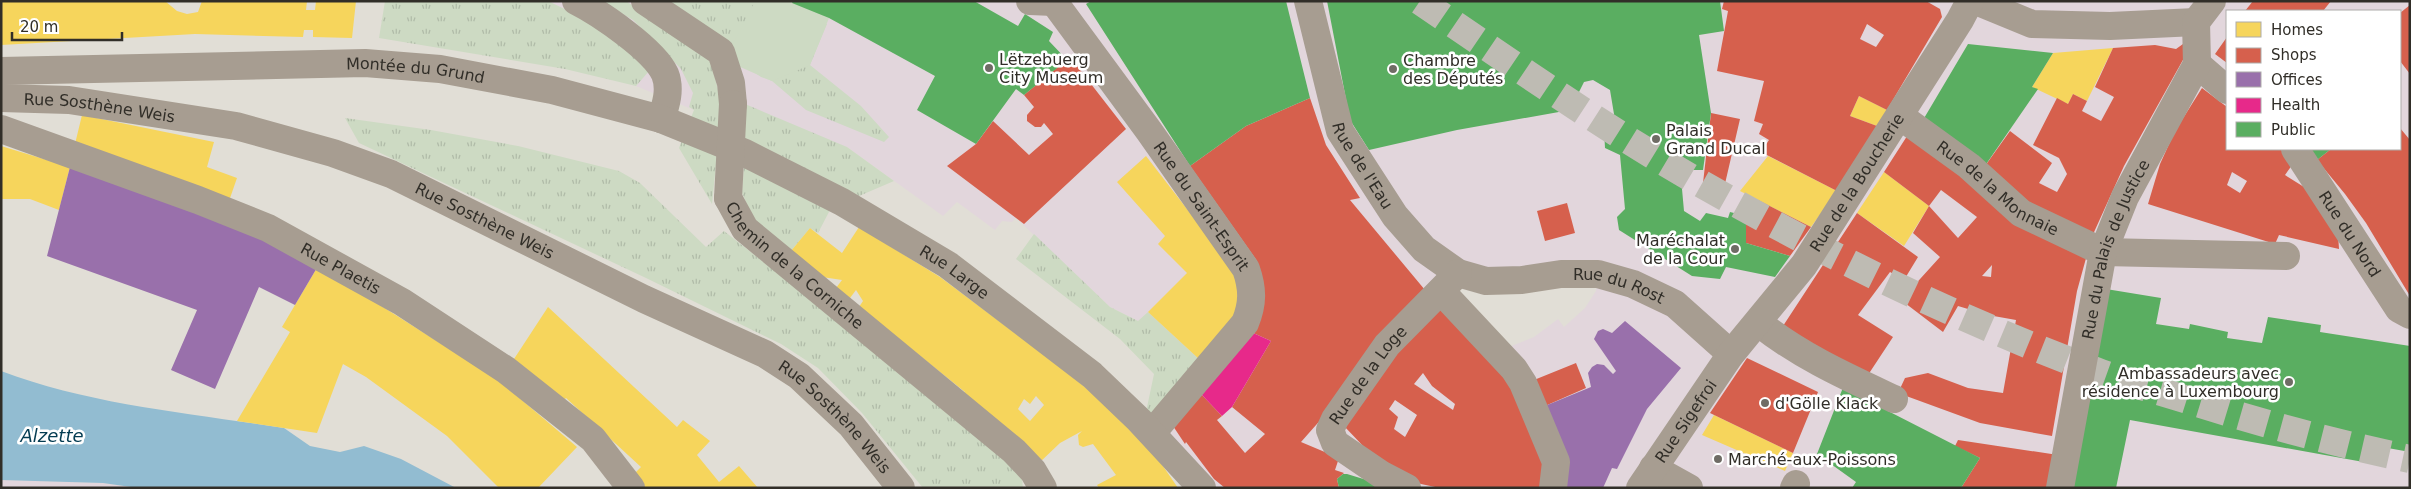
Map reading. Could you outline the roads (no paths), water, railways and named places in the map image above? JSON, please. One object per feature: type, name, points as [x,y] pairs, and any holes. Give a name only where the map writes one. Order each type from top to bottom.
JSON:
[{"type":"street","points":[[576,1],[622,31],[658,62],[666,76],[668,91],[661,119]]},
{"type":"street","name":"Chemin de la Corniche","points":[[645,1],[721,52],[731,84],[733,104],[728,198],[745,229],[1014,452],[1032,471],[1043,488]]},
{"type":"street","name":"Rue de l'Eau","points":[[1308,1],[1340,132],[1395,216],[1424,249],[1523,383],[1556,462],[1554,488]]},
{"type":"street","name":"Rue de la Boucherie","points":[[1731,354],[1759,323],[1804,265],[1900,116],[1970,1]]},
{"type":"street","points":[[1976,1],[2032,24],[2110,26],[2204,12]]},
{"type":"street","name":"Rue du Saint-Esprit","points":[[1047,2],[1149,131],[1246,269],[1251,282],[1250,311],[1245,323],[1152,432]]},
{"type":"street","name":"Rue du Palais de Justice","points":[[2060,488],[2103,252],[2125,197],[2197,64],[2204,12]]},
{"type":"street","name":"Montée du Grund","points":[[1,71],[365,63],[440,69],[552,90],[661,119]]},
{"type":"street","points":[[2197,64],[2226,89]]},
{"type":"street","name":"Rue Sosthène Weis","points":[[1,98],[69,100],[236,126],[333,153],[391,174],[644,299],[766,354],[799,376],[851,425],[901,488]]},
{"type":"street","name":"Rue de la Monnaie","points":[[1900,116],[1968,166],[2021,213],[2103,252]]},
{"type":"street","name":"Rue Large","points":[[661,119],[745,153],[842,202],[948,265],[1092,375],[1152,432],[1202,488]]},
{"type":"street","name":"Rue Plaetis","points":[[1,129],[198,200],[268,228],[402,302],[506,370],[593,438],[630,488]]},
{"type":"street","name":"Rue du Nord","points":[[2297,150],[2400,309],[2410,315]]},
{"type":"street","points":[[2103,252],[2286,256]]},
{"type":"street","name":"Rue du Rost","points":[[1486,281],[1522,280],[1560,274],[1598,274],[1633,284],[1675,304],[1731,354]]},
{"type":"street","name":"Rue de l'Eau","points":[[1449,282],[1486,281]]},
{"type":"street","name":"Rue de la Loge","points":[[1407,488],[1382,475],[1335,442],[1330,430],[1335,419],[1388,345],[1449,282]]},
{"type":"street","points":[[1759,323],[1782,342],[1894,399]]},
{"type":"street","name":"Rue Sigefroi","points":[[1646,478],[1731,354]]},
{"type":"street","points":[[1646,478],[1689,488]]},
{"type":"water","name":"Alzette","points":[[1,371],[35,383],[105,400],[284,428],[310,446],[340,452],[364,446],[401,459],[456,488],[138,488],[103,483],[1,480]]},
{"type":"tunnel","points":[[1420,1],[1562,97],[1670,166],[1802,239],[1947,310],[2046,352],[2116,378],[2233,414],[2350,446],[2410,459]]},
{"type":"place","name":"Lëtzebuerg City Museum","points":[[989,68]]},
{"type":"place","name":"Chambre des Députés","points":[[1393,69]]},
{"type":"place","name":"Palais Grand Ducal","points":[[1656,139]]},
{"type":"place","name":"Maréchalat de la Cour","points":[[1735,249]]},
{"type":"place","name":"Ambassadeurs avec résidence à Luxembourg","points":[[2289,382]]},
{"type":"place","name":"d'Gölle Klack","points":[[1765,403]]},
{"type":"place","name":"Marché-aux-Poissons","points":[[1718,459]]}]
